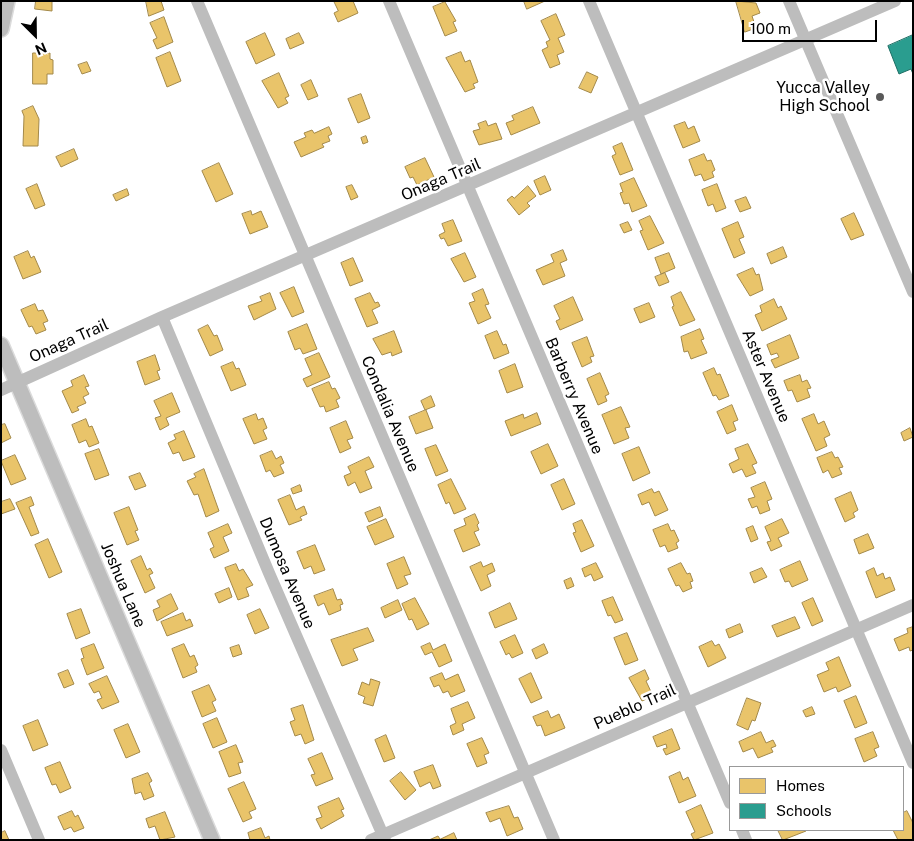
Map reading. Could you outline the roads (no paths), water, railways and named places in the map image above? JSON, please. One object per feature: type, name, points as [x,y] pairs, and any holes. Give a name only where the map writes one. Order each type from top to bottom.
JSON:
[{"type":"main road","points":[[1,29],[7,1]]},
{"type":"main road","name":"Joshua Lane","points":[[1,345],[212,840]]},
{"type":"street","name":"Condalia Avenue","points":[[197,1],[554,840]]},
{"type":"street","name":"Barberry Avenue","points":[[389,1],[729,801]]},
{"type":"street","name":"Aster Avenue","points":[[589,1],[913,763]]},
{"type":"street","points":[[790,1],[913,292]]},
{"type":"street","name":"Onaga Trail","points":[[1,390],[162,317],[894,1]]},
{"type":"street","name":"Dumosa Avenue","points":[[162,317],[269,573],[384,837]]},
{"type":"street","name":"Pueblo Trail","points":[[371,840],[384,837],[686,701],[913,605]]},
{"type":"street","points":[[1,750],[39,840]]},
{"type":"place","name":"Yucca Valley High School","points":[[880,97]]}]
